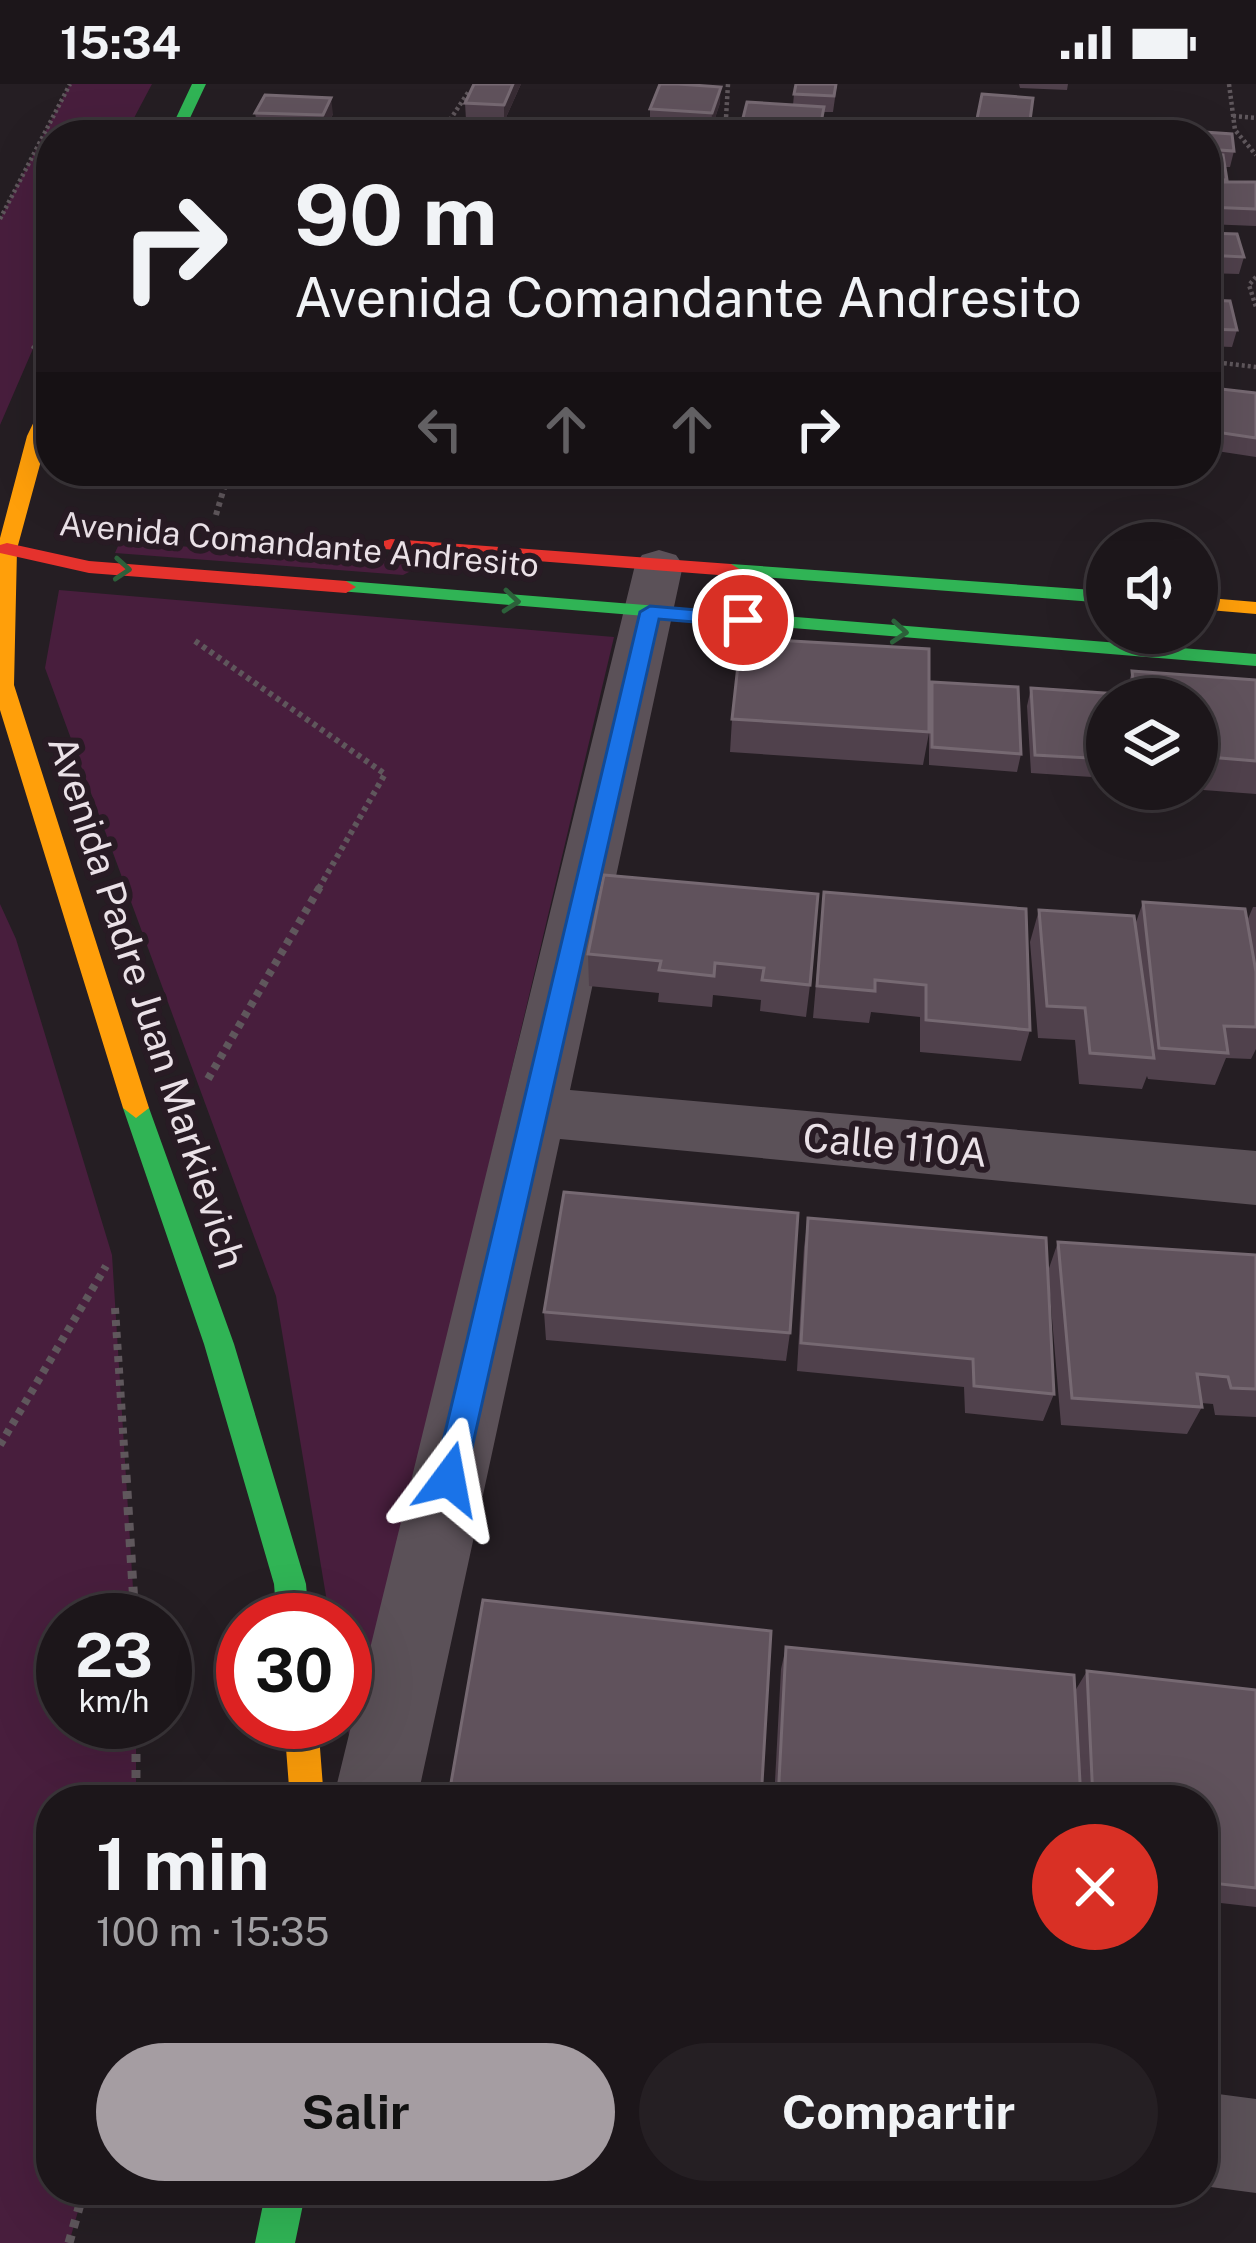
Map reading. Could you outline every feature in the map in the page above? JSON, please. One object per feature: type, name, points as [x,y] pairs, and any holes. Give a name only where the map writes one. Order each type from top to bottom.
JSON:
[{"type":"main road","points":[[182,120],[199,84]]},
{"type":"main road","name":"Avenida Padre Juan Markievich","points":[[36,436],[7,549],[3,685],[155,1168],[220,1344],[291,1593]]},
{"type":"main road","name":"Avenida Comandante Andresito","points":[[7,549],[67,534]]},
{"type":"main road","name":"Avenida Comandante Andresito","points":[[352,543],[654,589],[1256,660]]},
{"type":"main road","name":"Avenida Comandante Andresito","points":[[7,549],[88,567],[654,589],[1086,597]]},
{"type":"main road","points":[[1218,605],[1256,608]]},
{"type":"main road","points":[[303,1749],[306,1785]]},
{"type":"main road","points":[[275,2243],[283,2205]]},
{"type":"street","points":[[378,1785],[654,589]]},
{"type":"street","name":"Calle 110A","points":[[535,1112],[1256,1178]]},
{"type":"street","points":[[1218,2141],[1256,2146]]},
{"type":"path","points":[[49,120],[70,84]]},
{"type":"path","points":[[726,120],[728,84]]},
{"type":"path","points":[[1228,84],[1235,130],[1256,155]]},
{"type":"path","points":[[450,120],[469,91]]},
{"type":"path","points":[[1233,116],[1256,118]]},
{"type":"path","points":[[0,219],[36,143]]},
{"type":"path","points":[[1227,144],[1247,145]]},
{"type":"path","points":[[1256,277],[1249,285],[1256,307]]},
{"type":"path","points":[[1221,364],[1256,368]]},
{"type":"path","points":[[210,532],[225,486]]},
{"type":"path","points":[[88,567],[385,774],[155,1168]]},
{"type":"path","points":[[0,1445],[112,1255],[113,1278]]},
{"type":"path","points":[[115,1301],[133,1593]]},
{"type":"path","points":[[136,1749],[136,1785]]},
{"type":"path","points":[[70,2243],[80,2205]]},
{"type":"shaded area","points":[[70,84],[152,84],[133,120],[51,120]]},
{"type":"shaded area","points":[[36,150],[36,342],[0,425],[0,219]]},
{"type":"shaded area","points":[[126,543],[414,563],[413,570],[403,575],[115,553]]},
{"type":"shaded area","points":[[59,590],[614,637],[372,1658],[372,1593],[326,1593],[276,1296],[45,668]]},
{"type":"shaded area","points":[[0,904],[16,939],[112,1255],[133,1593],[36,1593],[36,1749],[136,1749],[136,1785],[36,1785],[36,2205],[80,2205],[69,2243],[0,2243]]},
{"type":"building","points":[[474,84],[513,84],[504,105],[465,103]]},
{"type":"building","points":[[660,84],[721,87],[712,113],[650,109]]},
{"type":"building","points":[[796,84],[836,84],[834,96],[794,94]]},
{"type":"building","points":[[982,94],[1033,98],[1030,120],[977,120]]},
{"type":"building","points":[[265,95],[331,98],[323,115],[255,113]]},
{"type":"building","points":[[747,102],[824,107],[822,120],[742,120]]},
{"type":"building","points":[[1221,133],[1232,134],[1234,151],[1221,150]]},
{"type":"building","points":[[1221,155],[1223,155],[1227,180],[1221,180]]},
{"type":"building","points":[[1221,182],[1256,182],[1256,209],[1221,208]]},
{"type":"building","points":[[1221,233],[1237,234],[1244,257],[1221,256]]},
{"type":"building","points":[[1221,301],[1230,301],[1237,330],[1221,329]]},
{"type":"building","points":[[1221,389],[1256,393],[1256,438],[1221,433]]},
{"type":"building","points":[[741,638],[929,649],[929,732],[732,719]]},
{"type":"building","points":[[1132,671],[1256,680],[1256,761],[1218,758],[1218,678],[1133,678]]},
{"type":"building","points":[[932,682],[1018,687],[1021,754],[932,747]]},
{"type":"building","points":[[1031,688],[1086,692],[1086,758],[1035,755]]},
{"type":"building","points":[[604,875],[818,894],[810,985],[762,980],[764,968],[715,963],[714,976],[659,970],[661,961],[588,954]]},
{"type":"building","points":[[824,892],[1026,909],[1030,1030],[926,1020],[926,985],[875,980],[875,991],[817,986]]},
{"type":"building","points":[[1143,902],[1245,909],[1256,972],[1256,1027],[1224,1026],[1228,1053],[1159,1048]]},
{"type":"building","points":[[1039,910],[1134,916],[1154,1058],[1090,1053],[1085,1008],[1047,1006]]},
{"type":"building","points":[[564,1192],[798,1213],[790,1333],[544,1312]]},
{"type":"building","points":[[808,1218],[1046,1238],[1054,1394],[974,1386],[973,1359],[801,1343]]},
{"type":"building","points":[[1058,1242],[1256,1255],[1256,1389],[1231,1388],[1228,1377],[1197,1374],[1202,1407],[1072,1398]]},
{"type":"building","points":[[483,1600],[771,1631],[762,1785],[451,1785]]},
{"type":"building","points":[[786,1647],[1074,1675],[1080,1785],[779,1785]]},
{"type":"building","points":[[1087,1671],[1256,1690],[1256,1888],[1218,1884],[1218,1785],[1092,1785]]},
{"type":"traffic: fast","points":[[182,120],[199,84]]},
{"type":"traffic: fast","points":[[731,570],[1086,595]]},
{"type":"traffic: fast","points":[[346,587],[1256,660]]},
{"type":"traffic: fast","points":[[136,1108],[219,1344],[291,1593]]},
{"type":"traffic: fast","points":[[275,2243],[283,2205]]},
{"type":"traffic: slow","points":[[36,436],[7,549],[3,685],[136,1108]]},
{"type":"traffic: slow","points":[[1218,605],[1256,608]]},
{"type":"traffic: slow","points":[[303,1749],[306,1785]]},
{"type":"traffic: jam","points":[[391,545],[731,570]]},
{"type":"traffic: jam","points":[[7,549],[89,567],[346,587]]},
{"type":"route","points":[[449,1479],[650,612],[743,620]]}]
